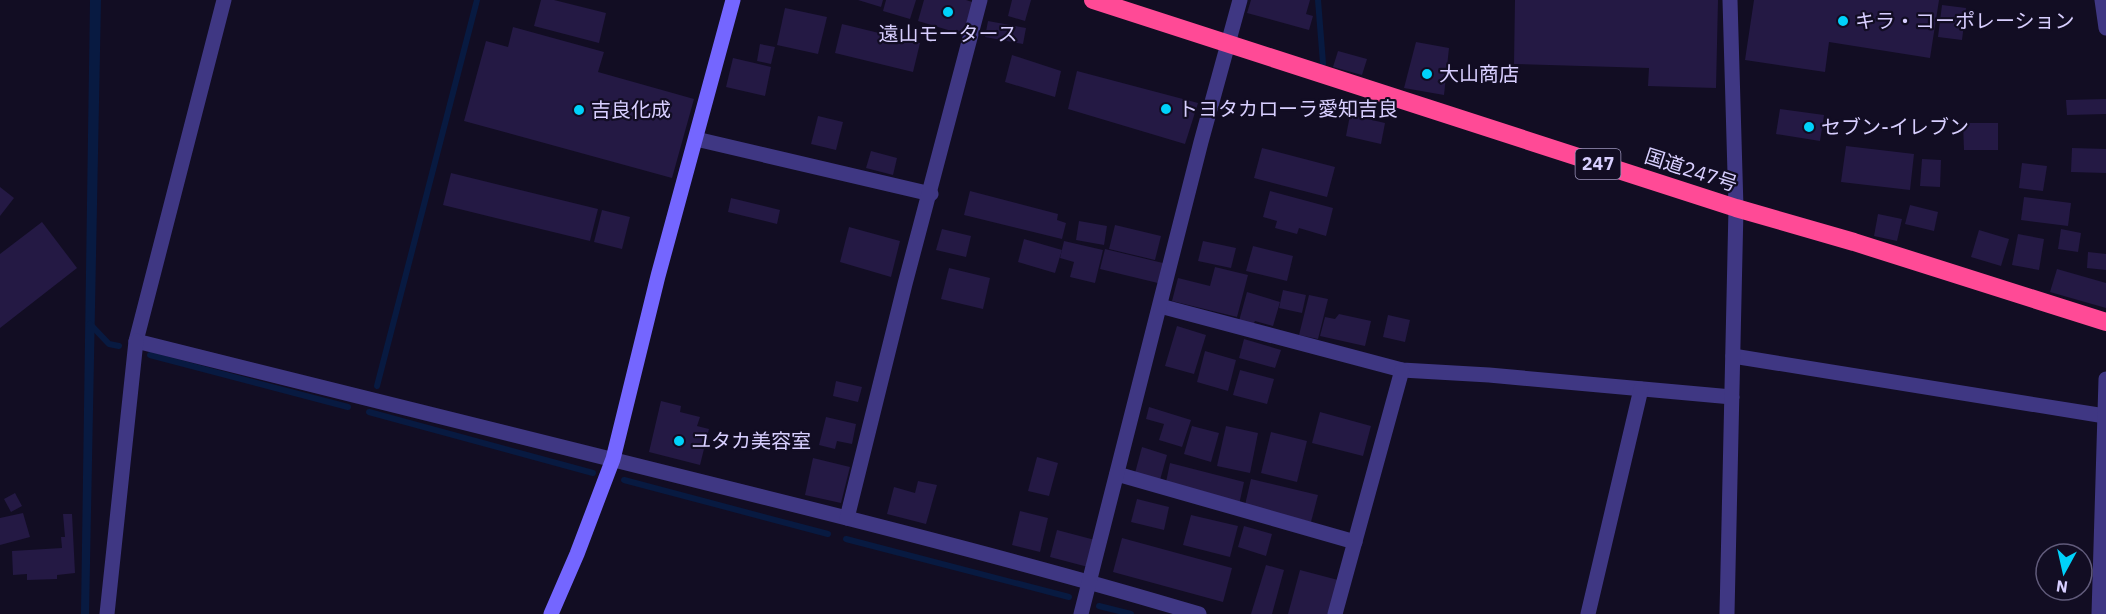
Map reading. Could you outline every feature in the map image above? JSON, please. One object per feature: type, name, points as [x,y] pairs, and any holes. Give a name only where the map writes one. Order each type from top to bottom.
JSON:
[{"type":"highway","name":"国道247号","points":[[1093,0],[1736,208],[1854,242],[2106,322]]},
{"type":"street","points":[[107,614],[136,341],[224,0]]},
{"type":"street","points":[[551,614],[577,554],[613,459],[658,276],[734,0]]},
{"type":"street","points":[[846,518],[980,0]]},
{"type":"street","points":[[1081,614],[1240,0]]},
{"type":"street","points":[[1727,614],[1736,208],[1731,0]]},
{"type":"street","points":[[2102,0],[2106,28]]},
{"type":"street","points":[[696,139],[930,194]]},
{"type":"street","points":[[1160,306],[1402,370],[1732,397]]},
{"type":"street","points":[[136,341],[365,400],[846,518],[1089,581],[1198,614]]},
{"type":"street","points":[[1733,356],[2105,416]]},
{"type":"street","points":[[1335,614],[1402,370]]},
{"type":"street","points":[[2099,614],[2106,379]]},
{"type":"street","points":[[1588,614],[1641,389]]},
{"type":"street","points":[[1117,474],[1354,542]]},
{"type":"water","points":[[90,0],[101,0],[89,614],[81,614]]},
{"type":"building","points":[[541,0],[554,0],[606,13],[599,43],[534,26]]},
{"type":"building","points":[[858,0],[883,0],[881,7]]},
{"type":"building","points":[[886,0],[916,0],[910,19],[883,11]]},
{"type":"building","name":"遠山モータース","points":[[924,0],[966,0],[978,4],[968,36],[918,21]]},
{"type":"building","points":[[1012,0],[1031,0],[1025,21],[1008,16]]},
{"type":"building","points":[[1251,0],[1310,0],[1306,14],[1313,16],[1309,30],[1247,13]]},
{"type":"building","points":[[1515,0],[1718,0],[1716,88],[1648,86],[1649,68],[1514,64]]},
{"type":"building","name":"キラ・コーポレーション","points":[[1754,0],[1939,0],[1930,58],[1829,42],[1825,72],[1745,60]]},
{"type":"building","points":[[1942,5],[1966,8],[1962,40],[1938,37]]},
{"type":"building","points":[[785,8],[827,17],[818,54],[777,45]]},
{"type":"building","points":[[988,21],[1026,28],[1023,44],[985,37]]},
{"type":"building","points":[[842,24],[920,43],[913,72],[835,53]]},
{"type":"building","name":"吉良化成","points":[[513,27],[604,52],[598,72],[694,99],[672,178],[464,121],[486,41],[508,47]]},
{"type":"building","points":[[1416,42],[1449,48],[1444,95],[1404,88]]},
{"type":"building","points":[[760,44],[775,47],[771,64],[757,61]]},
{"type":"building","points":[[1338,51],[1367,59],[1362,75],[1333,67]]},
{"type":"building","points":[[1012,55],[1061,71],[1055,97],[1005,82]]},
{"type":"building","points":[[733,58],[771,67],[765,96],[726,87]]},
{"type":"building","points":[[1077,71],[1198,103],[1185,144],[1068,109]]},
{"type":"building","points":[[2106,99],[2106,114],[2067,115],[2066,100]]},
{"type":"building","points":[[1780,109],[1824,115],[1820,141],[1776,134]]},
{"type":"building","points":[[1350,115],[1385,123],[1381,144],[1346,136]]},
{"type":"building","points":[[818,116],[843,122],[836,150],[811,144]]},
{"type":"building","points":[[1963,123],[1998,123],[1998,150],[1964,150]]},
{"type":"building","points":[[1846,146],[1914,154],[1910,190],[1841,182]]},
{"type":"building","points":[[1262,148],[1335,167],[1327,197],[1254,178]]},
{"type":"building","points":[[2072,148],[2106,149],[2106,173],[2071,172]]},
{"type":"building","points":[[871,151],[897,158],[893,175],[866,168]]},
{"type":"building","points":[[1922,159],[1941,160],[1940,187],[1920,186]]},
{"type":"building","points":[[2022,163],[2047,166],[2043,191],[2019,188]]},
{"type":"building","points":[[451,173],[598,209],[590,241],[443,205]]},
{"type":"building","points":[[0,187],[14,198],[0,216]]},
{"type":"building","points":[[970,191],[1058,214],[1057,220],[1066,223],[1062,239],[964,215]]},
{"type":"building","points":[[1270,191],[1333,208],[1326,236],[1299,228],[1297,234],[1275,228],[1277,221],[1263,217]]},
{"type":"building","points":[[2024,197],[2071,203],[2068,226],[2021,220]]},
{"type":"building","points":[[731,198],[780,210],[777,224],[728,212]]},
{"type":"building","points":[[1910,205],[1938,212],[1934,231],[1905,224]]},
{"type":"building","points":[[602,210],[630,217],[622,249],[594,242]]},
{"type":"building","points":[[1878,214],[1902,219],[1897,241],[1874,236]]},
{"type":"building","points":[[1079,221],[1107,226],[1104,245],[1076,240]]},
{"type":"building","points":[[42,222],[77,268],[0,328],[0,254]]},
{"type":"building","points":[[1115,225],[1161,236],[1155,260],[1109,249]]},
{"type":"building","points":[[849,227],[900,241],[891,277],[840,262]]},
{"type":"building","points":[[942,229],[971,236],[966,257],[936,250]]},
{"type":"building","points":[[2061,229],[2081,233],[2078,252],[2058,249]]},
{"type":"building","points":[[1979,230],[2009,239],[2001,266],[1971,257]]},
{"type":"building","points":[[2018,234],[2044,239],[2039,270],[2012,265]]},
{"type":"building","points":[[1024,239],[1062,250],[1055,273],[1018,262]]},
{"type":"building","points":[[1064,241],[1103,250],[1095,283],[1070,277],[1074,262],[1060,258]]},
{"type":"building","points":[[1203,241],[1236,248],[1231,268],[1198,261]]},
{"type":"building","points":[[1253,246],[1293,256],[1287,281],[1246,271]]},
{"type":"building","points":[[1105,249],[1167,264],[1162,284],[1100,269]]},
{"type":"building","points":[[2088,252],[2106,254],[2106,270],[2087,268]]},
{"type":"building","points":[[1215,267],[1248,275],[1237,317],[1172,301],[1178,278],[1210,286]]},
{"type":"building","points":[[949,268],[990,278],[983,309],[941,299]]},
{"type":"building","points":[[2057,269],[2106,283],[2106,308],[2050,292]]},
{"type":"building","points":[[1283,290],[1306,295],[1302,313],[1279,308]]},
{"type":"building","points":[[1247,292],[1280,302],[1273,326],[1255,321],[1253,325],[1239,321]]},
{"type":"building","points":[[1309,295],[1328,299],[1318,339],[1299,335]]},
{"type":"building","points":[[1339,314],[1371,321],[1365,346],[1320,336],[1325,317],[1335,319]]},
{"type":"building","points":[[1388,315],[1410,320],[1405,342],[1383,337]]},
{"type":"building","points":[[1177,326],[1206,335],[1194,374],[1165,366]]},
{"type":"building","points":[[1244,339],[1281,350],[1275,368],[1239,358]]},
{"type":"building","points":[[1205,351],[1236,360],[1228,391],[1197,382]]},
{"type":"building","points":[[1240,370],[1274,379],[1267,404],[1233,395]]},
{"type":"building","points":[[836,381],[862,387],[858,402],[833,396]]},
{"type":"building","name":"ユタカ美容室","points":[[661,401],[681,406],[680,412],[700,417],[697,426],[709,429],[700,465],[649,452]]},
{"type":"building","points":[[1149,407],[1191,420],[1182,447],[1159,440],[1164,424],[1146,419]]},
{"type":"building","points":[[1320,412],[1371,426],[1363,456],[1312,443]]},
{"type":"building","points":[[826,417],[856,424],[852,444],[837,441],[835,449],[819,445]]},
{"type":"building","points":[[1192,426],[1219,433],[1211,462],[1184,454]]},
{"type":"building","points":[[1226,426],[1258,433],[1250,473],[1217,466]]},
{"type":"building","points":[[1271,432],[1307,441],[1297,482],[1261,473]]},
{"type":"building","points":[[1142,447],[1167,455],[1160,480],[1135,473]]},
{"type":"building","points":[[1037,457],[1058,463],[1049,496],[1028,491]]},
{"type":"building","points":[[813,458],[850,467],[841,503],[805,495]]},
{"type":"building","points":[[1170,463],[1244,482],[1239,505],[1165,487]]},
{"type":"building","points":[[1251,479],[1318,495],[1311,522],[1245,505]]},
{"type":"building","points":[[918,481],[937,485],[926,524],[887,514],[894,487],[915,493]]},
{"type":"building","points":[[15,493],[22,506],[11,512],[4,499]]},
{"type":"building","points":[[1137,499],[1169,507],[1164,530],[1131,522]]},
{"type":"building","points":[[1020,511],[1048,518],[1040,552],[1012,545]]},
{"type":"building","points":[[23,513],[30,537],[0,545],[0,518]]},
{"type":"building","points":[[63,514],[72,514],[75,573],[57,575],[57,579],[27,580],[27,574],[13,575],[12,551],[62,548],[61,537],[65,537]]},
{"type":"building","points":[[1191,515],[1238,526],[1230,557],[1183,545]]},
{"type":"building","points":[[1244,526],[1272,534],[1266,556],[1238,547]]},
{"type":"building","points":[[1057,530],[1095,540],[1088,567],[1050,557]]},
{"type":"building","points":[[1122,538],[1232,568],[1223,602],[1113,572]]},
{"type":"building","points":[[1266,565],[1284,570],[1272,614],[1251,614]]},
{"type":"building","points":[[1300,570],[1338,580],[1329,614],[1288,614]]},
{"type":"waterway","points":[[377,386],[477,0]]},
{"type":"waterway","points":[[1318,0],[1323,63]]},
{"type":"waterway","points":[[90,324],[109,344],[119,346]]},
{"type":"waterway","points":[[150,355],[348,407]]},
{"type":"waterway","points":[[369,412],[593,473]]},
{"type":"waterway","points":[[624,480],[828,534]]},
{"type":"waterway","points":[[846,539],[1069,597]]},
{"type":"waterway","points":[[1099,606],[1131,614]]},
{"type":"place","name":"遠山モータース","points":[[948,12]]},
{"type":"place","name":"キラ・コーポレーション","points":[[1843,21]]},
{"type":"place","name":"大山商店","points":[[1427,74]]},
{"type":"place","name":"トヨタカローラ愛知吉良","points":[[1166,109]]},
{"type":"place","name":"吉良化成","points":[[579,110]]},
{"type":"place","name":"セブン-イレブン","points":[[1809,127]]},
{"type":"place","name":"ユタカ美容室","points":[[679,441]]}]
